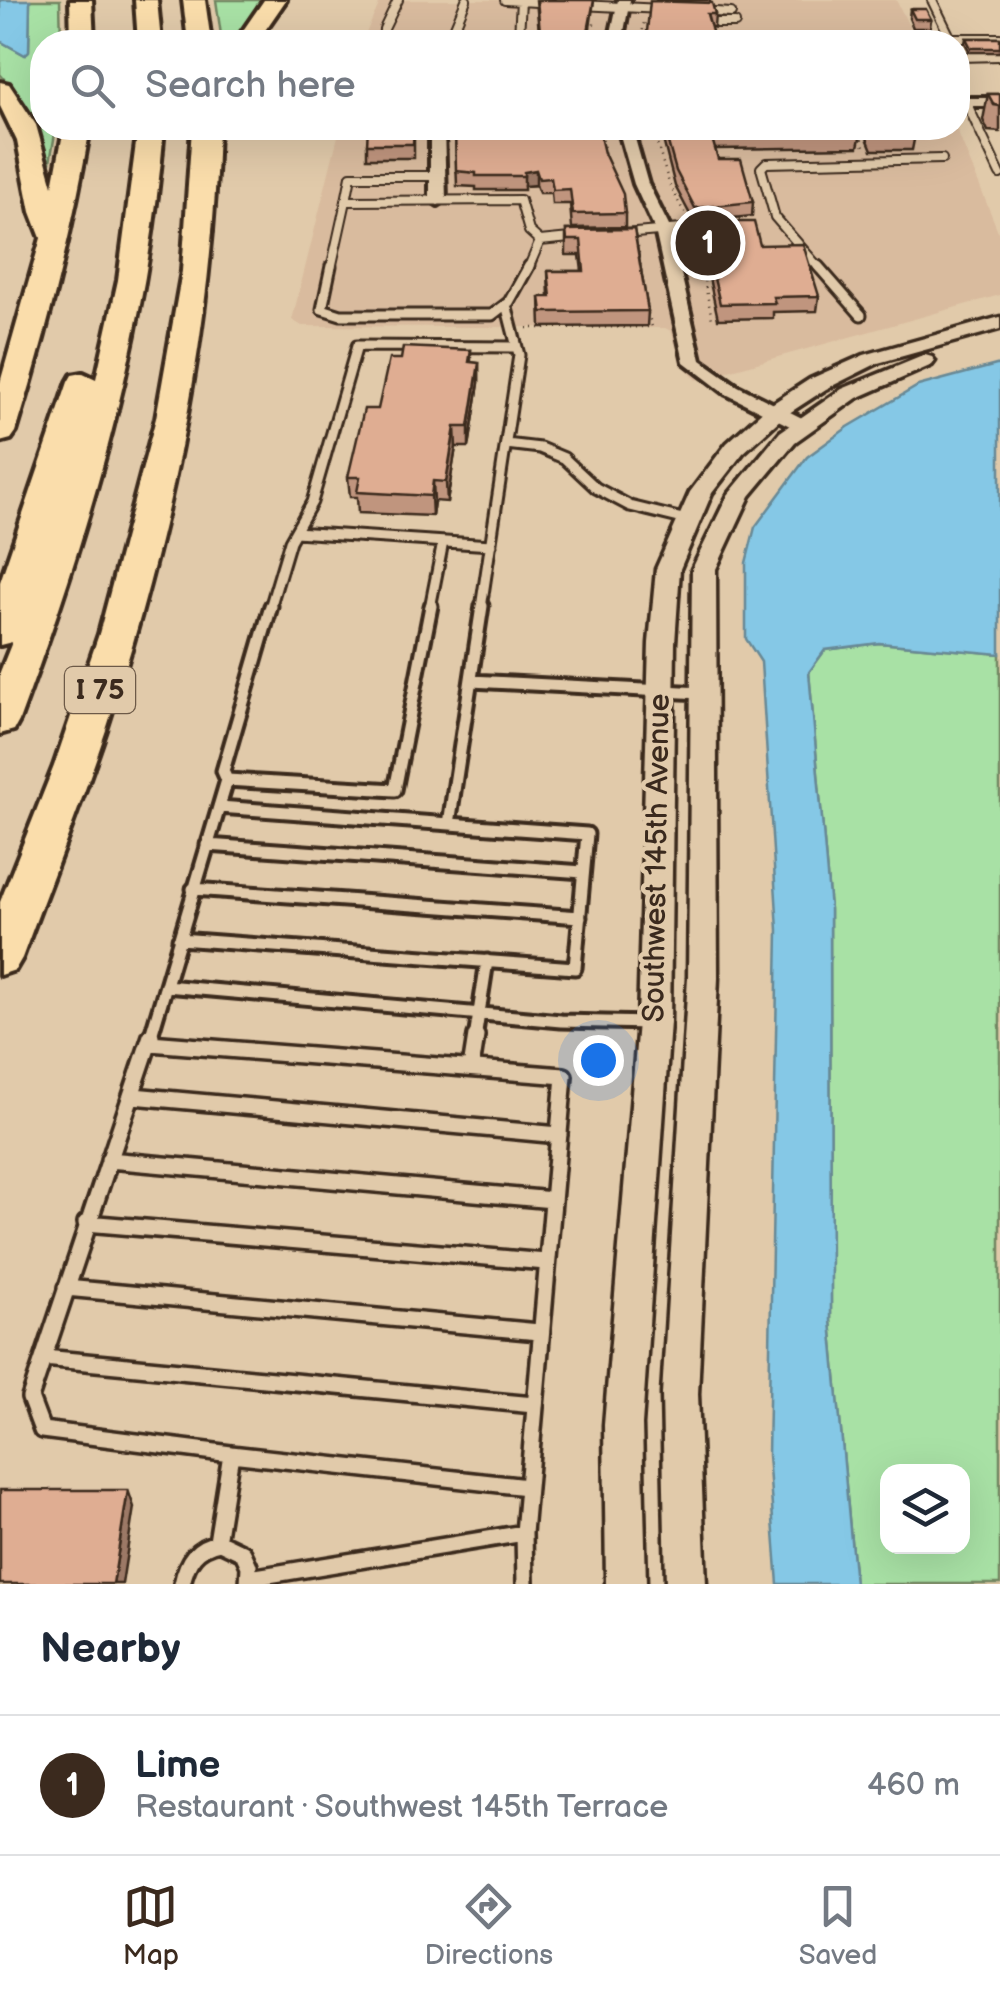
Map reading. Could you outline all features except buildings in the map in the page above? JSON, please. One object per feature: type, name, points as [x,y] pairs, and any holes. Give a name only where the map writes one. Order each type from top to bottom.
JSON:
[{"type":"highway","points":[[81,0],[82,30]]},
{"type":"highway","points":[[126,0],[128,30]]},
{"type":"highway","points":[[146,0],[149,30]]},
{"type":"highway","points":[[194,0],[198,30]]},
{"type":"highway","points":[[255,30],[276,0]]},
{"type":"highway","points":[[0,89],[16,111],[33,147],[43,210],[54,245]]},
{"type":"highway","points":[[0,432],[54,245],[75,140]]},
{"type":"highway","points":[[0,633],[58,466],[90,357],[121,201],[127,140]]},
{"type":"highway","points":[[0,721],[67,534],[108,393],[138,252],[150,140]]},
{"type":"highway","name":"I 75","points":[[0,958],[97,700],[150,514],[194,277],[204,140]]},
{"type":"street","points":[[619,30],[624,4]]},
{"type":"street","points":[[970,102],[1000,102]]},
{"type":"street","points":[[437,140],[438,200]]},
{"type":"street","points":[[628,140],[688,355],[706,375],[787,418]]},
{"type":"street","name":"Southwest 145th Avenue","points":[[686,1584],[680,1394],[700,1027],[704,569],[717,530],[737,493],[787,418],[818,384],[871,358],[1000,323]]},
{"type":"street","name":"Southwest 145th Avenue","points":[[626,1584],[623,1425],[654,1022],[661,691],[668,569],[701,492],[735,448],[787,418],[890,373],[1000,341]]},
{"type":"street","points":[[654,1022],[700,1027]]},
{"type":"lane","points":[[384,30],[398,0]]},
{"type":"lane","points":[[453,30],[466,0]]},
{"type":"lane","points":[[505,0],[679,10]]},
{"type":"lane","points":[[932,0],[947,30]]},
{"type":"lane","points":[[519,30],[520,1]]},
{"type":"lane","points":[[696,11],[731,13]]},
{"type":"lane","points":[[715,24],[736,23]]},
{"type":"lane","points":[[970,39],[1000,38]]},
{"type":"lane","points":[[970,56],[1000,56]]},
{"type":"lane","points":[[970,117],[1000,174]]},
{"type":"lane","points":[[861,315],[778,222],[761,168],[766,163],[942,158]]},
{"type":"lane","points":[[438,176],[350,176],[322,308],[328,313],[492,316],[507,308],[540,241]]},
{"type":"lane","points":[[344,201],[520,200],[529,231],[540,241],[594,236]]},
{"type":"lane","points":[[761,223],[778,222]]},
{"type":"lane","points":[[612,235],[656,235],[727,226]]},
{"type":"lane","points":[[449,824],[519,355],[507,308]]},
{"type":"lane","points":[[516,348],[357,346],[312,502],[295,532],[223,771],[227,780],[150,1043],[30,1398],[42,1430],[528,1487]]},
{"type":"lane","points":[[506,444],[540,448],[564,458],[596,488],[630,506],[686,520]]},
{"type":"lane","points":[[295,532],[491,545]]},
{"type":"lane","points":[[227,780],[396,790],[442,542]]},
{"type":"lane","points":[[471,682],[701,693]]},
{"type":"lane","points":[[180,939],[575,968],[587,834],[219,807]]},
{"type":"lane","points":[[206,845],[583,872]]},
{"type":"lane","points":[[193,889],[580,917]]},
{"type":"lane","points":[[471,1068],[487,961]]},
{"type":"lane","points":[[166,986],[479,1014],[618,1024],[654,1022]]},
{"type":"lane","points":[[150,1043],[564,1076],[539,1332],[524,1533],[526,1584]]},
{"type":"lane","points":[[133,1096],[560,1134]]},
{"type":"lane","points":[[109,1160],[553,1200]]},
{"type":"lane","points":[[86,1223],[546,1262]]},
{"type":"lane","points":[[66,1288],[539,1332]]},
{"type":"lane","points":[[44,1358],[534,1405]]},
{"type":"lane","points":[[216,1542],[231,1454]]},
{"type":"lane","points":[[182,1584],[188,1559],[206,1544],[216,1542],[238,1547],[246,1556],[249,1581],[524,1533]]},
{"type":"path","points":[[594,30],[599,13]]},
{"type":"path","points":[[643,30],[644,14]]},
{"type":"path","points":[[602,140],[606,164]]},
{"type":"path","points":[[656,140],[670,186],[687,219]]},
{"type":"path","points":[[862,140],[865,148]]},
{"type":"path","points":[[643,284],[638,244],[656,235]]},
{"type":"path","points":[[696,238],[712,319]]},
{"type":"path","points":[[527,328],[652,327],[645,296]]},
{"type":"shaded area","points":[[381,0],[896,0],[911,30],[367,30]]},
{"type":"shaded area","points":[[337,140],[961,140],[1000,236],[1000,295],[696,380],[681,363],[671,331],[665,328],[302,326],[292,320]]},
{"type":"green space","points":[[30,0],[60,0],[61,30],[30,30],[30,130],[0,74],[0,41],[25,55],[29,50]]},
{"type":"green space","points":[[216,0],[266,0],[247,30],[220,30]]},
{"type":"green space","points":[[35,140],[54,140],[50,162],[45,162]]},
{"type":"green space","points":[[879,643],[1000,654],[1000,1584],[855,1584],[831,1321],[830,909],[809,672],[825,650]]},
{"type":"water","points":[[0,0],[30,0],[29,51],[25,55],[0,41]]},
{"type":"water","points":[[1000,364],[1000,654],[879,643],[825,650],[809,672],[830,909],[831,1321],[855,1584],[778,1584],[768,1455],[778,930],[761,662],[746,639],[746,563],[755,527],[807,457],[848,427],[918,386]]},
{"type":"place","name":"Lime","points":[[708,243]]}]
